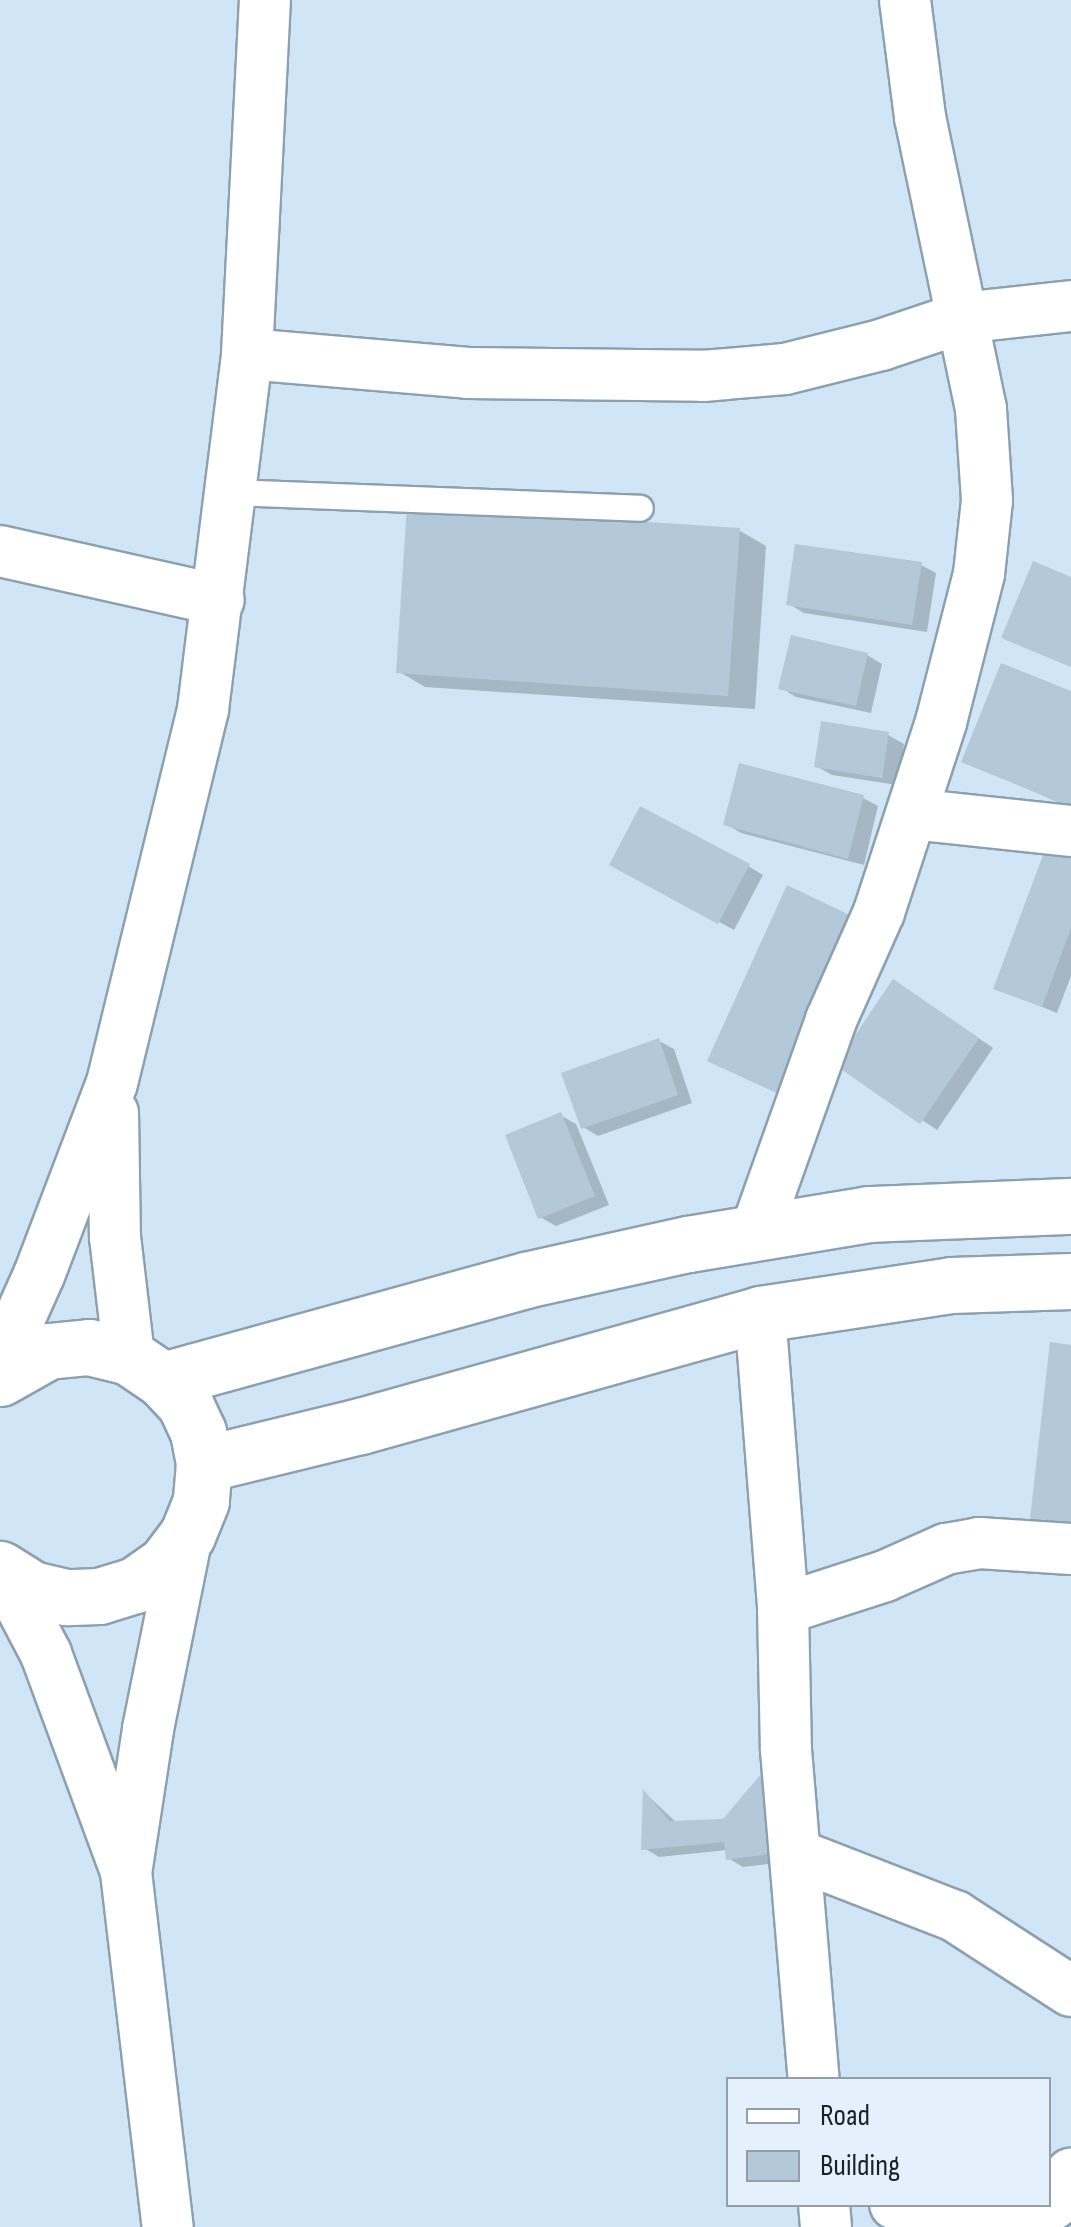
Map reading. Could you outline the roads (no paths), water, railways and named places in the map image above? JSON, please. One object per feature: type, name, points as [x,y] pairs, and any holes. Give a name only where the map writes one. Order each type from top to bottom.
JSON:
[{"type":"main road","points":[[146,1368],[525,1280],[756,1232],[869,1214],[1071,1206]]},
{"type":"main road","points":[[204,1464],[360,1426],[760,1314],[951,1285],[1071,1281]]},
{"type":"main road","points":[[0,1378],[48,1351],[89,1347],[146,1368],[184,1404],[198,1432],[204,1464],[201,1501],[187,1535],[165,1564],[134,1585],[99,1596],[66,1597],[32,1589],[2,1571]]},
{"type":"street","points":[[0,1362],[39,1275],[112,1083],[203,709],[220,600],[247,354],[265,0]]},
{"type":"street","points":[[756,1232],[802,1097],[879,912],[941,722],[978,574],[986,500],[981,409],[920,117],[905,0]]},
{"type":"street","points":[[247,354],[468,372],[703,376],[785,368],[881,345],[961,318],[1071,306]]},
{"type":"street","points":[[0,551],[220,600]]},
{"type":"street","points":[[912,814],[1071,832]]},
{"type":"street","points":[[112,1083],[115,1237],[146,1368]]},
{"type":"street","points":[[760,1314],[783,1609],[786,1750],[814,2077]]},
{"type":"street","points":[[126,1872],[148,1729],[187,1535]]},
{"type":"street","points":[[783,1609],[885,1576],[946,1548],[979,1543],[1071,1550]]},
{"type":"street","points":[[2,1571],[46,1654],[126,1872],[168,2227]]},
{"type":"street","points":[[794,1854],[955,1916],[1071,1991]]},
{"type":"street","points":[[1051,2205],[1071,2174]]},
{"type":"street","points":[[909,2207],[1004,2226],[1021,2224],[1048,2207]]},
{"type":"lane","points":[[230,492],[640,508]]}]
